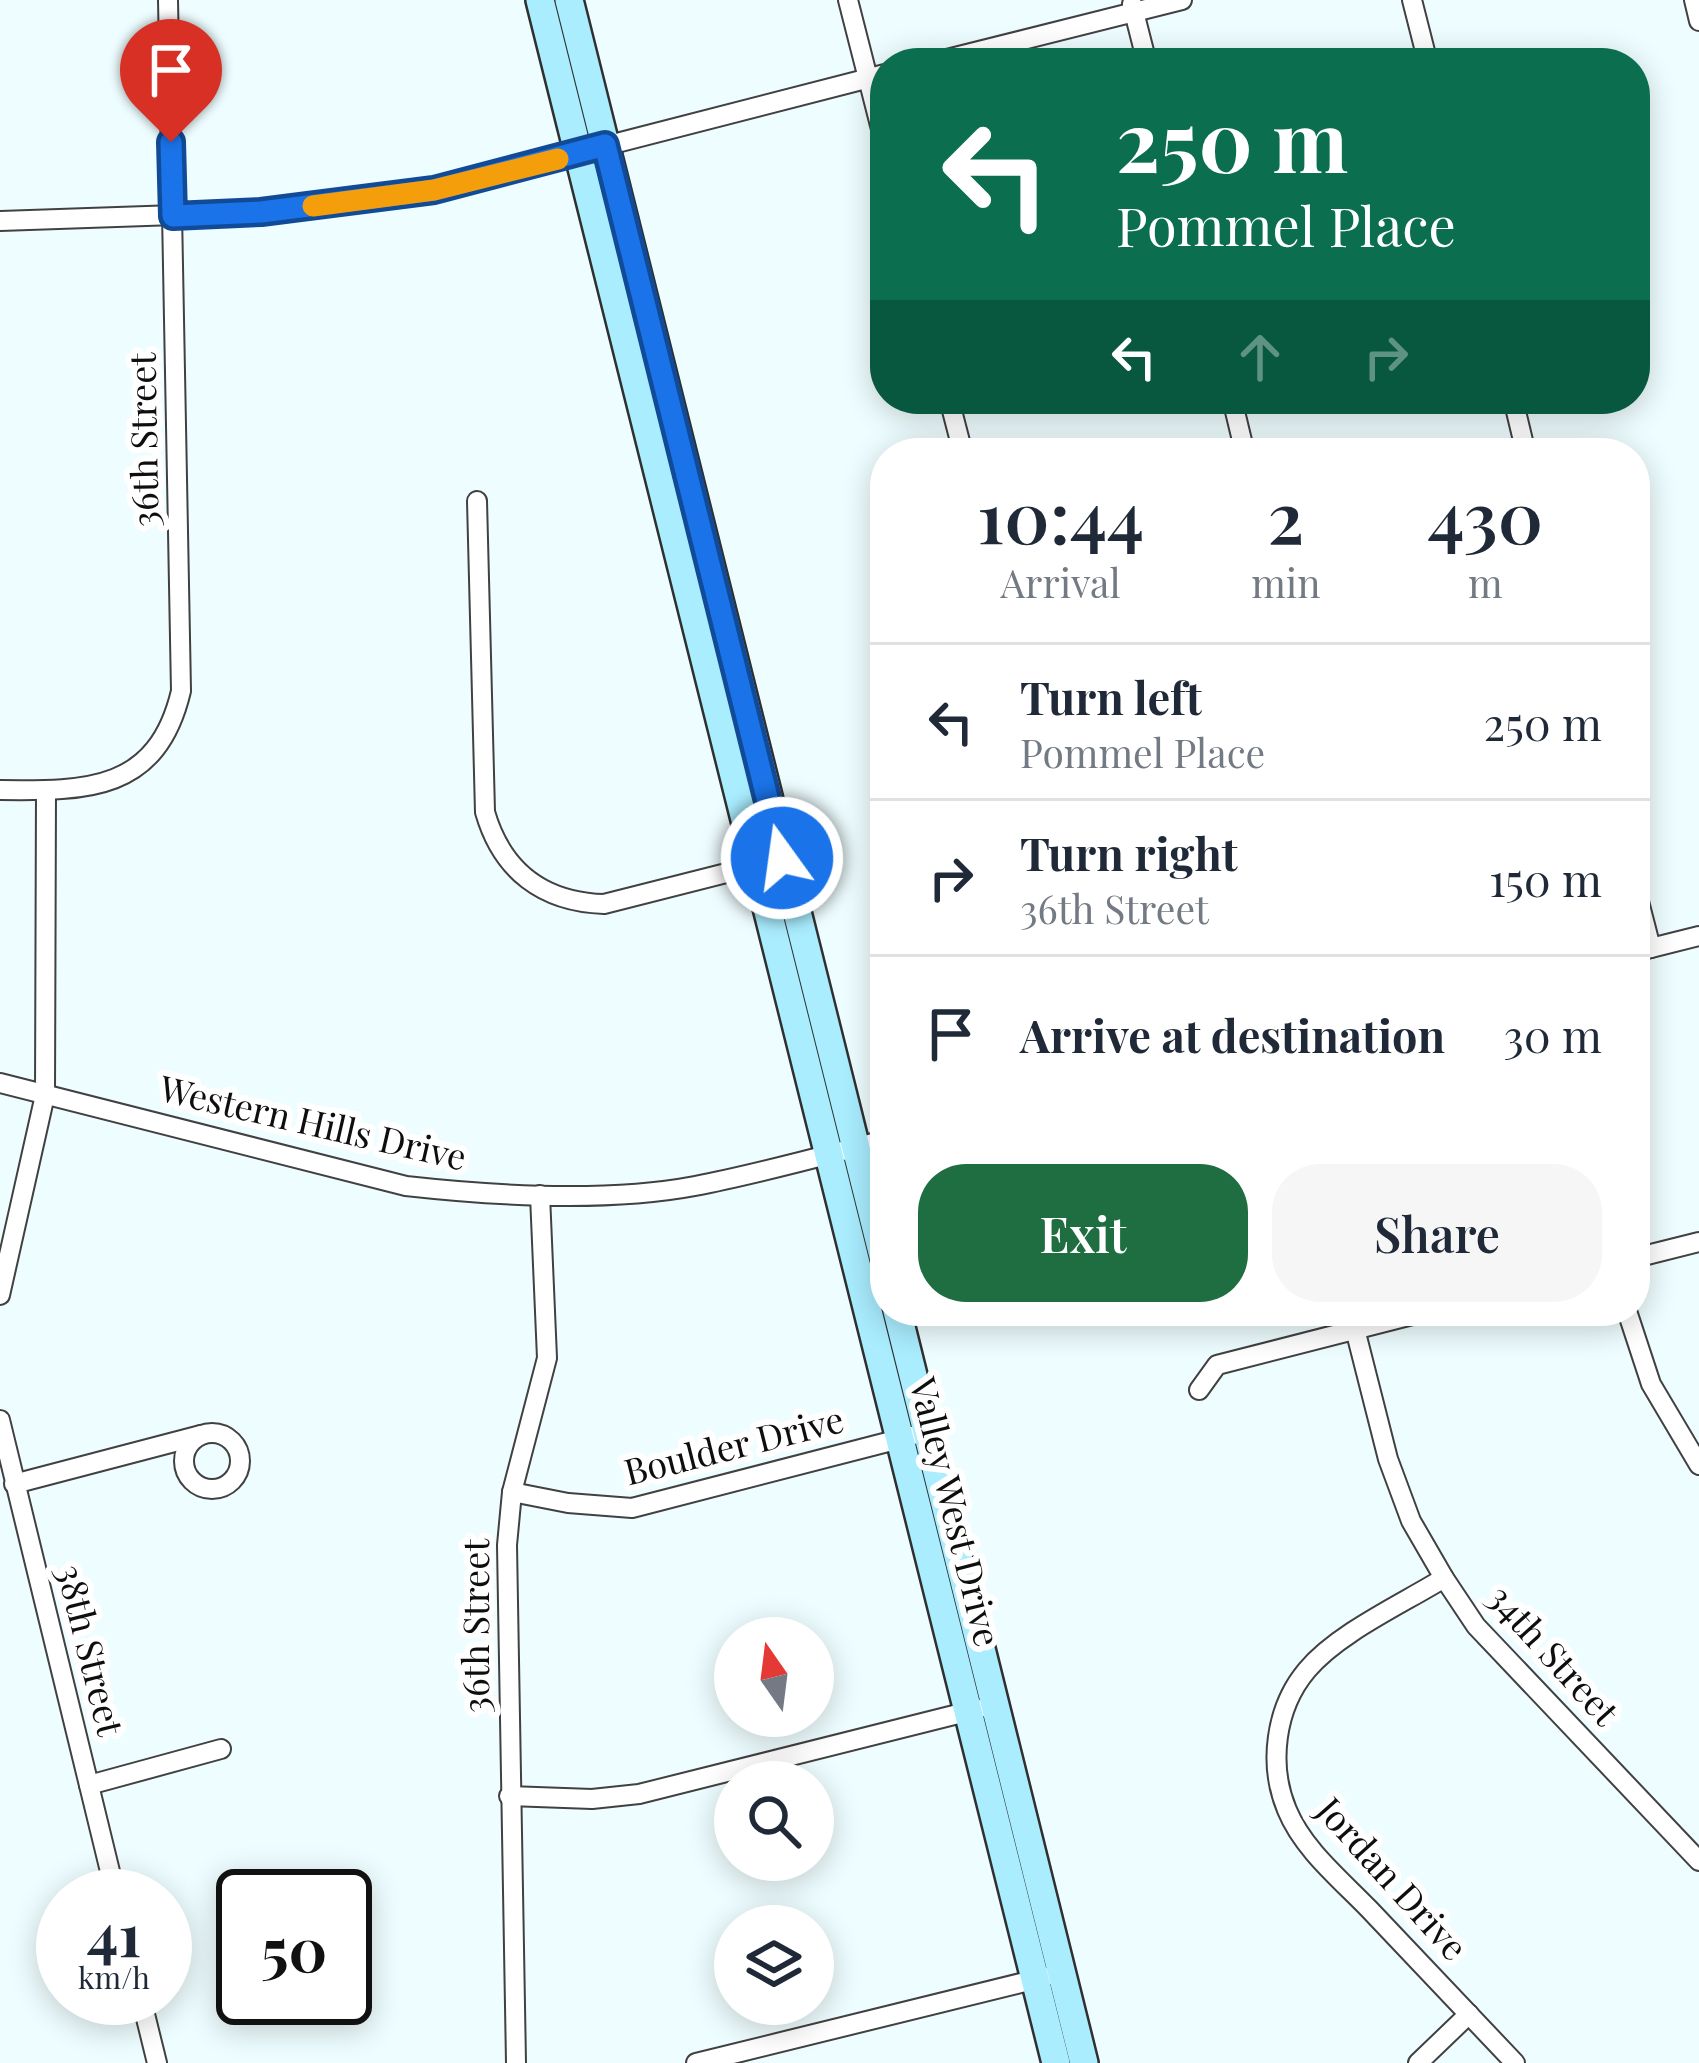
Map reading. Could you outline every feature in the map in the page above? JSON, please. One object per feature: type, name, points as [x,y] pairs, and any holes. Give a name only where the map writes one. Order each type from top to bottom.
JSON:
[{"type":"main road","name":"Valley West Drive","points":[[540,0],[591,149],[782,858],[870,1263]]},
{"type":"main road","name":"Valley West Drive","points":[[568,0],[591,149],[754,866],[842,1151],[870,1225]]},
{"type":"main road","name":"Valley West Drive","points":[[886,1326],[1048,1976],[1056,2063]]},
{"type":"main road","name":"Valley West Drive","points":[[899,1326],[913,1435]]},
{"type":"main road","name":"Valley West Drive","points":[[1048,1976],[1084,2063]]},
{"type":"street","name":"36th Street","points":[[46,791],[112,783],[133,771],[165,736],[181,691],[168,0]]},
{"type":"street","points":[[848,0],[870,58]]},
{"type":"street","points":[[984,48],[1132,6],[1182,0]]},
{"type":"street","points":[[1412,0],[1424,48]]},
{"type":"street","points":[[1694,0],[1699,21]]},
{"type":"street","points":[[1132,6],[1143,48]]},
{"type":"street","points":[[0,221],[261,212],[434,190],[870,78]]},
{"type":"street","points":[[477,501],[485,812],[503,855],[537,888],[581,904],[604,904],[782,858]]},
{"type":"street","points":[[0,790],[46,791],[45,1094],[0,1294]]},
{"type":"street","points":[[1650,949],[1699,936]]},
{"type":"street","name":"Western Hills Drive","points":[[0,1084],[406,1186],[540,1195],[691,1187],[870,1144]]},
{"type":"street","name":"36th Street","points":[[516,2063],[506,1545],[512,1492],[547,1358],[540,1195]]},
{"type":"street","points":[[1650,1254],[1699,1242]]},
{"type":"street","points":[[1198,1390],[1217,1365],[1370,1326]]},
{"type":"street","points":[[1632,1326],[1651,1384],[1699,1466]]},
{"type":"street","name":"34th Street","points":[[1355,1330],[1394,1478],[1411,1521],[1444,1578],[1476,1626],[1699,1862]]},
{"type":"street","name":"38th Street","points":[[0,1420],[109,1869]]},
{"type":"street","points":[[14,1484],[201,1435]]},
{"type":"street","name":"Boulder Drive","points":[[512,1492],[632,1508],[913,1435]]},
{"type":"street","name":"Jordan Drive","points":[[1444,1578],[1315,1662],[1290,1697],[1276,1753],[1282,1796],[1300,1835],[1515,2063]]},
{"type":"street","points":[[509,1796],[639,1794],[982,1708]]},
{"type":"street","points":[[89,1785],[220,1750]]},
{"type":"street","points":[[696,2063],[1048,1976]]},
{"type":"street","points":[[1418,2063],[1468,2014]]},
{"type":"street","points":[[148,2025],[157,2063]]},
{"type":"slow traffic","points":[[313,206],[434,190],[558,159]]},
{"type":"route","points":[[171,142],[173,216],[261,212],[434,190],[605,145],[782,858]]}]
